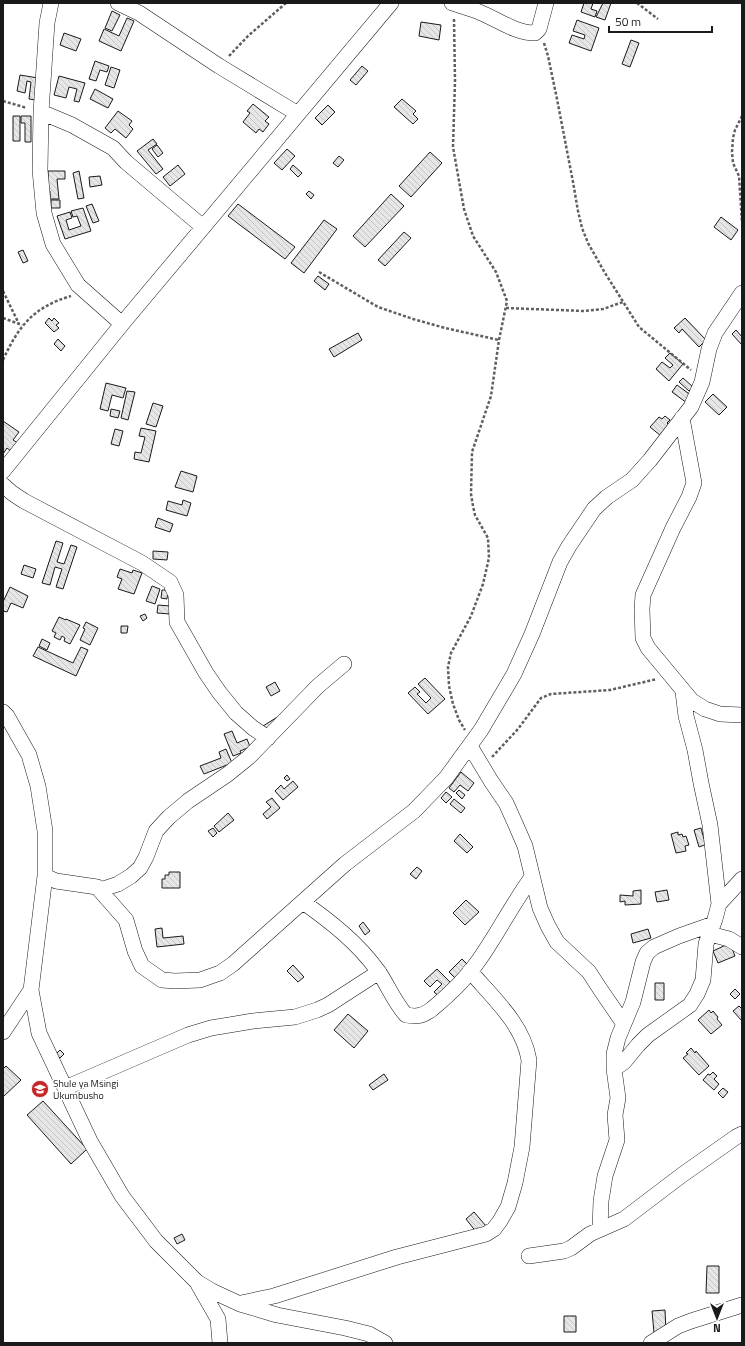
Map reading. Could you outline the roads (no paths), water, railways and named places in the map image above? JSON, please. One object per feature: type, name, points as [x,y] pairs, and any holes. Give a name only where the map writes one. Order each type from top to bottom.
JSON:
[{"type":"street","points":[[51,3],[47,23],[41,112],[40,170],[44,213],[53,244],[78,285],[122,324]]},
{"type":"street","points":[[118,3],[139,13],[219,66],[298,114]]},
{"type":"street","points":[[3,470],[122,324],[391,3]]},
{"type":"street","points":[[453,3],[478,11],[516,29],[528,33],[535,33],[539,29],[546,3]]},
{"type":"street","points":[[41,112],[72,125],[113,148],[126,162],[203,227]]},
{"type":"street","points":[[45,876],[56,881],[97,887],[126,920],[135,951],[142,966],[162,980],[200,980],[220,972],[234,964],[345,864],[414,811],[446,778],[481,730],[514,674],[532,634],[560,562],[579,530],[594,509],[607,497],[632,480],[691,407],[703,379],[709,349],[715,333],[742,293]]},
{"type":"street","points":[[682,418],[694,483],[689,497],[647,583],[642,598],[642,622],[645,643],[659,663],[671,674],[683,692],[692,701],[705,709],[720,714],[742,715]]},
{"type":"street","points":[[3,485],[24,501],[142,563],[170,582],[176,595],[177,622],[206,673],[218,692],[236,712],[253,728],[268,738]]},
{"type":"street","points":[[100,890],[118,884],[140,868],[156,831],[169,817],[188,801],[228,774],[268,738],[318,686],[344,664]]},
{"type":"street","points":[[614,1068],[624,1062],[638,1045],[648,1036],[690,1005],[703,980],[706,944],[719,904],[710,825],[699,777],[695,750],[686,716],[683,692]]},
{"type":"street","points":[[3,712],[29,754],[38,786],[45,831],[45,876],[31,990],[39,1033],[90,1141],[122,1196],[156,1241],[197,1282],[212,1291],[240,1304],[277,1316],[345,1328],[369,1334],[385,1343]]},
{"type":"street","points":[[471,744],[482,766],[506,803],[525,846],[540,908],[557,942],[589,972],[624,1024]]},
{"type":"street","points":[[303,902],[356,945],[379,972],[403,1012],[406,1015],[414,1017],[426,1013],[432,1009],[464,980],[479,961],[508,912],[532,877]]},
{"type":"street","points":[[719,904],[742,879]]},
{"type":"street","points":[[600,1229],[604,1176],[617,1140],[615,1115],[618,1098],[614,1068],[615,1047],[633,1002],[643,962],[647,953],[654,947],[668,941],[711,929],[742,947]]},
{"type":"street","points":[[240,1304],[274,1296],[390,1259],[486,1234],[494,1229],[500,1221],[508,1207],[516,1183],[522,1147],[529,1060],[528,1049],[520,1031],[470,971]]},
{"type":"street","points":[[65,1088],[188,1035],[211,1028],[253,1021],[295,1017],[317,1010],[328,1005],[379,972]]},
{"type":"street","points":[[3,1032],[31,990]]},
{"type":"street","points":[[529,1256],[564,1251],[590,1234],[629,1216],[682,1175],[742,1134]]},
{"type":"street","points":[[197,1282],[218,1319],[220,1343]]},
{"type":"street","points":[[657,1342],[678,1326],[742,1305]]},
{"type":"place","name":"Shule ya Msingi Ukumbusho","points":[[40,1089]]}]
